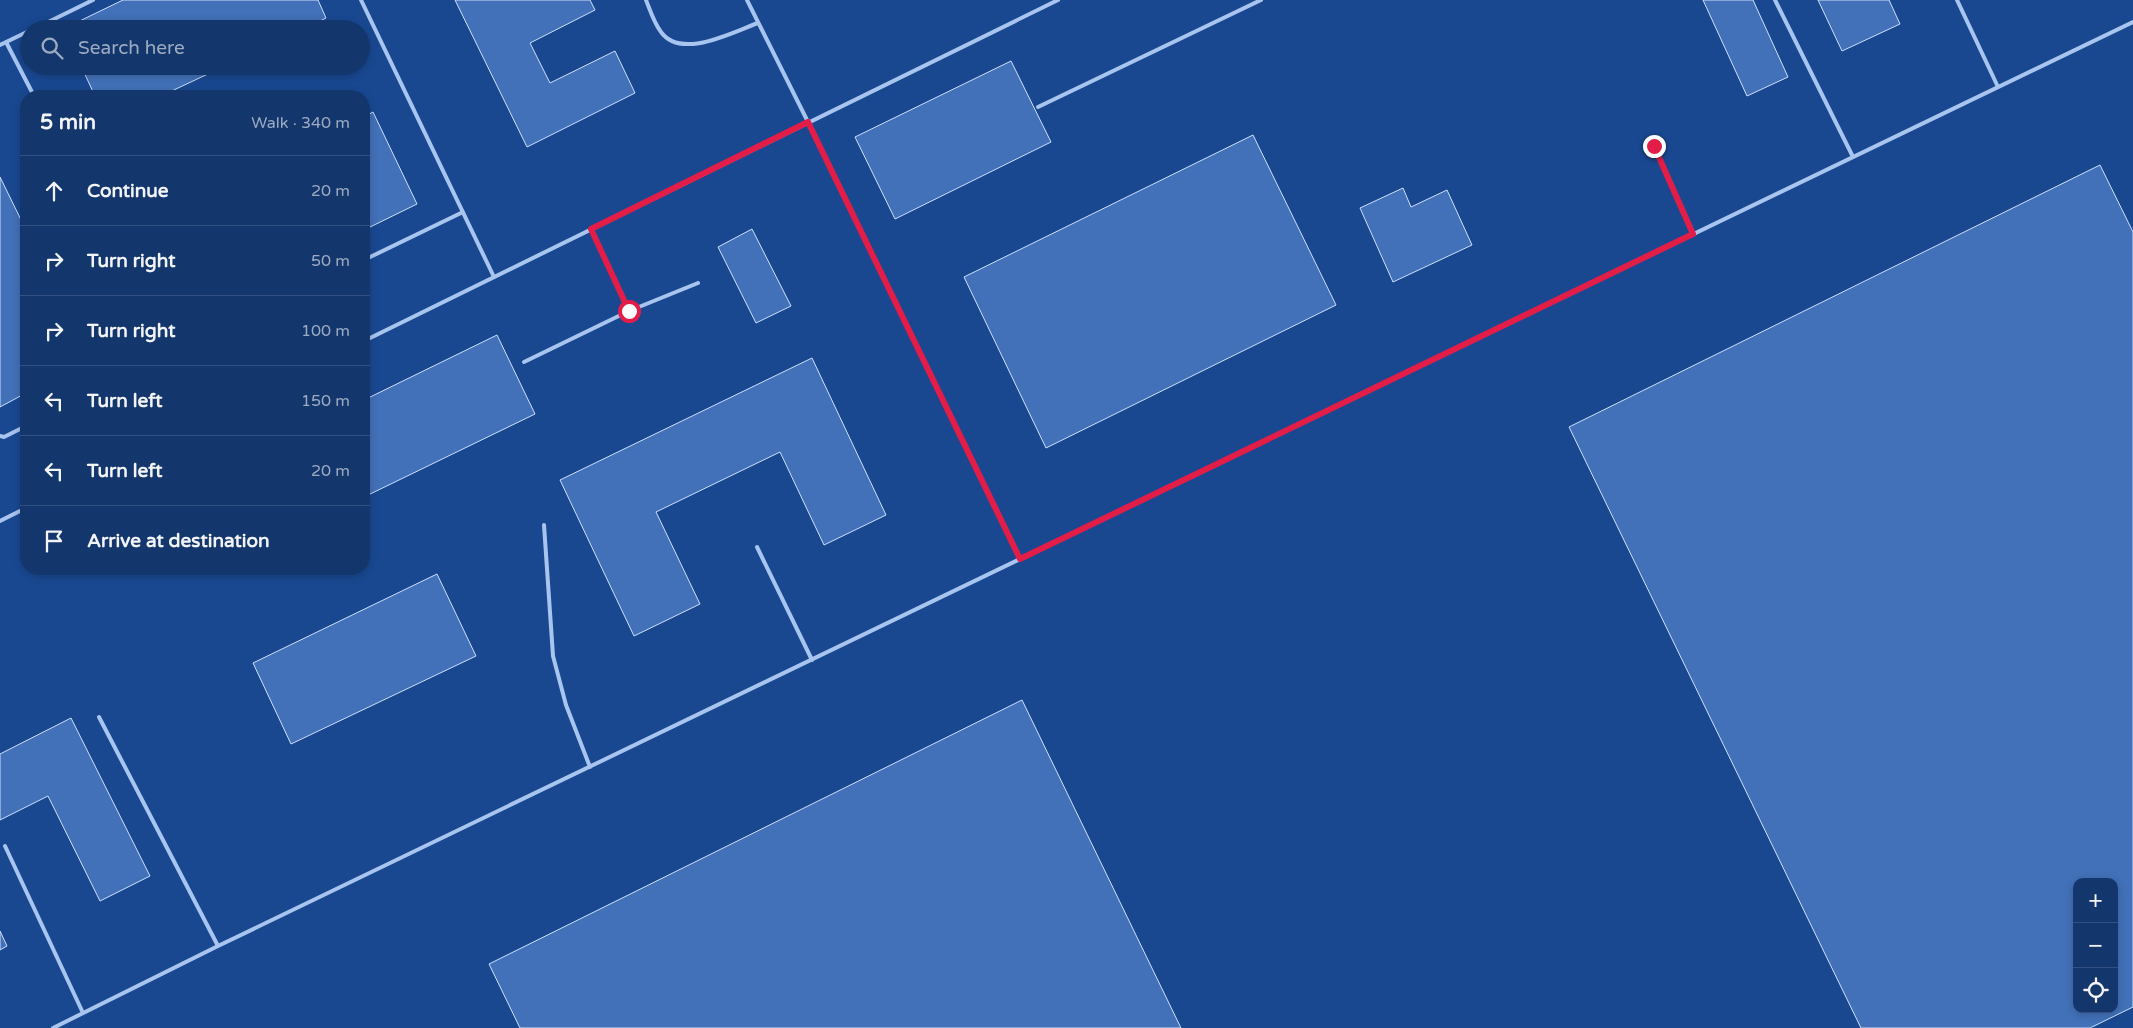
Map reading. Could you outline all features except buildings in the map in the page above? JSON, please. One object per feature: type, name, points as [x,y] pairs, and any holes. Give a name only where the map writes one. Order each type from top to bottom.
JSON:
[{"type":"lane","points":[[53,20],[94,0]]},
{"type":"lane","points":[[360,0],[370,20]]},
{"type":"lane","points":[[646,0],[661,33],[675,43],[689,45],[709,41],[758,23]]},
{"type":"lane","points":[[746,0],[808,122],[1020,559]]},
{"type":"lane","points":[[370,338],[1058,0]]},
{"type":"lane","points":[[1038,107],[1261,0]]},
{"type":"lane","points":[[1775,0],[1853,157]]},
{"type":"lane","points":[[1957,0],[1998,87]]},
{"type":"lane","points":[[370,21],[494,277]]},
{"type":"lane","points":[[52,1028],[218,946],[2133,22]]},
{"type":"lane","points":[[0,45],[20,35]]},
{"type":"lane","points":[[6,42],[20,69]]},
{"type":"lane","points":[[23,75],[31,90]]},
{"type":"lane","points":[[1654,146],[1693,234]]},
{"type":"lane","points":[[370,257],[463,212]]},
{"type":"lane","points":[[591,229],[629,311]]},
{"type":"lane","points":[[524,362],[629,311],[698,283]]},
{"type":"lane","points":[[0,436],[4,437],[20,429]]},
{"type":"lane","points":[[0,521],[20,511]]},
{"type":"lane","points":[[544,524],[553,656],[566,705],[590,767]]},
{"type":"lane","points":[[757,547],[812,660]]},
{"type":"lane","points":[[99,717],[218,946]]},
{"type":"lane","points":[[5,846],[83,1013]]},
{"type":"route","points":[[629,311],[591,229],[808,122],[1020,559],[1693,234],[1654,146]]}]
